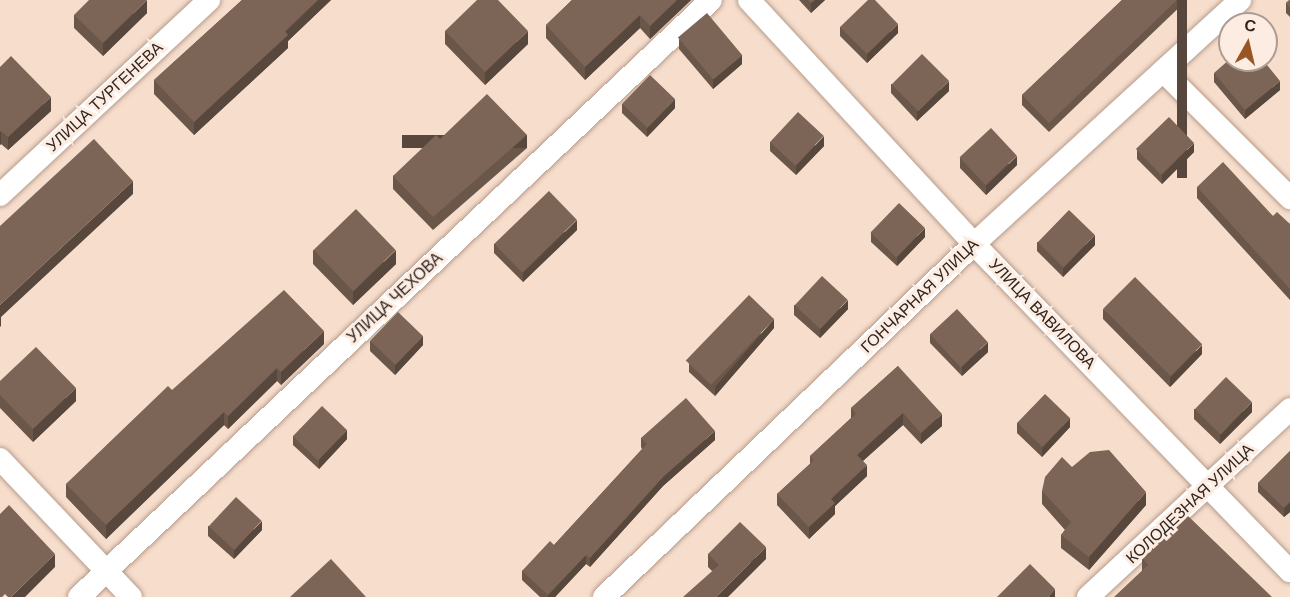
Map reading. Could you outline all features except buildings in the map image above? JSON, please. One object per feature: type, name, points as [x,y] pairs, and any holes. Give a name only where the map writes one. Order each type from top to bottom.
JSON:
[{"type":"street","name":"УЛИЦА ТУРГЕНЕВА","points":[[0,195],[209,0]]},
{"type":"street","name":"УЛИЦА ЧЕХОВА","points":[[79,597],[711,0]]},
{"type":"street","name":"УЛИЦА ВАВИЛОВА","points":[[749,0],[974,244],[1290,571]]},
{"type":"street","name":"ГОНЧАРНАЯ УЛИЦА","points":[[604,597],[974,244],[1240,0]]},
{"type":"street","points":[[1163,70],[1290,198]]},
{"type":"street","name":"КОЛОДЕЗНАЯ УЛИЦА","points":[[1088,597],[1210,486],[1290,409]]},
{"type":"street","points":[[0,459],[131,597]]}]
